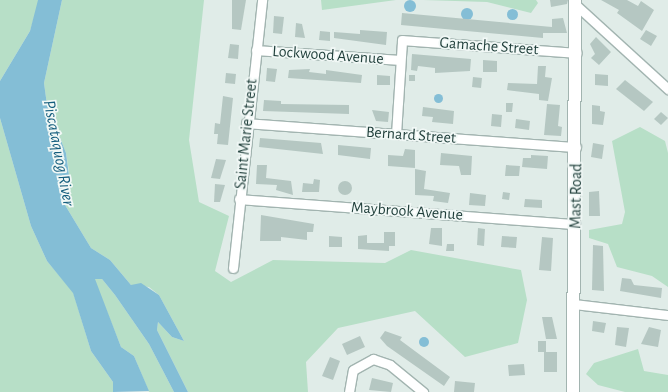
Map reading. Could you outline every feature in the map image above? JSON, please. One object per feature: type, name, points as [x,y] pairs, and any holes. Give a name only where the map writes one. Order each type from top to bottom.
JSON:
[{"type":"main road","name":"Mast Road","points":[[573,392],[577,53],[576,3]]},
{"type":"street","name":"Saint Marie Street","points":[[233,268],[246,123],[262,0]]},
{"type":"street","points":[[576,3],[668,89]]},
{"type":"street","name":"Gamache Street","points":[[400,60],[402,40],[577,53]]},
{"type":"street","name":"Lockwood Avenue","points":[[256,50],[400,60]]},
{"type":"street","points":[[396,134],[400,60]]},
{"type":"street","name":"Bernard Street","points":[[246,123],[576,147]]},
{"type":"street","name":"Maybrook Avenue","points":[[239,199],[575,224]]},
{"type":"street","points":[[574,304],[668,315]]},
{"type":"street","points":[[349,392],[353,370],[373,359],[390,365],[423,392]]},
{"type":"green space","points":[[0,0],[38,0],[38,5],[30,31],[0,81]]},
{"type":"green space","points":[[62,0],[204,0],[189,140],[199,202],[229,216],[215,271],[231,282],[273,260],[385,263],[411,250],[521,270],[527,300],[518,343],[465,357],[415,311],[338,328],[306,362],[308,392],[188,392],[157,330],[158,322],[172,337],[184,341],[159,295],[149,287],[131,285],[110,260],[91,248],[65,205],[69,171],[66,153],[47,105],[44,83]]},
{"type":"green space","points":[[321,0],[396,0],[322,10]]},
{"type":"green space","points":[[423,0],[536,0],[538,3],[531,13],[487,2]]},
{"type":"green space","points":[[0,118],[31,226],[47,261],[73,292],[91,351],[113,382],[113,392],[0,392]]},
{"type":"green space","points":[[640,127],[665,141],[668,153],[668,287],[652,276],[617,267],[608,244],[589,238],[589,230],[622,224],[625,212],[612,141]]},
{"type":"green space","points":[[94,279],[102,279],[115,295],[149,344],[174,392],[149,392],[134,356],[121,347]]},
{"type":"green space","points":[[638,349],[644,371],[668,375],[668,392],[625,392],[598,385],[586,374],[594,363]]},
{"type":"water","name":"Piscataquog River","points":[[38,0],[62,0],[44,83],[47,105],[66,153],[70,183],[65,205],[91,248],[110,260],[131,285],[141,283],[159,295],[184,341],[172,337],[158,322],[157,330],[188,392],[174,392],[149,344],[115,295],[102,279],[95,279],[121,347],[134,356],[149,391],[113,392],[113,382],[91,351],[73,293],[47,261],[31,226],[0,118],[0,81],[30,31]]},
{"type":"water","points":[[410,0],[414,2],[416,6],[414,10],[410,12],[406,10],[404,6],[406,2]]},
{"type":"water","points":[[469,8],[472,9],[472,19],[465,20],[462,19],[461,12],[462,9]]},
{"type":"water","points":[[510,9],[514,9],[516,10],[516,18],[510,19],[507,16],[507,12]]},
{"type":"water","points":[[438,93],[443,98],[438,103],[433,98]]},
{"type":"water","points":[[424,337],[429,342],[424,347],[419,342]]},
{"type":"building","points":[[232,0],[246,0],[241,30],[232,29]]},
{"type":"building","points":[[550,0],[568,0],[567,4],[551,7]]},
{"type":"building","points":[[601,0],[627,0],[638,6],[641,1],[654,10],[642,31],[617,13],[619,10]]},
{"type":"building","points":[[402,13],[552,27],[552,19],[563,18],[567,33],[543,33],[543,38],[401,25]]},
{"type":"building","points":[[274,16],[284,17],[282,34],[273,33]]},
{"type":"building","points":[[296,23],[302,24],[305,38],[295,37]]},
{"type":"building","points":[[360,30],[387,32],[386,45],[334,38],[334,32],[360,34]]},
{"type":"building","points":[[646,30],[657,36],[651,46],[640,39]]},
{"type":"building","points":[[320,31],[330,32],[330,41],[319,40]]},
{"type":"building","points":[[596,37],[611,52],[599,65],[591,58],[595,54],[590,44]]},
{"type":"building","points":[[230,44],[239,45],[238,59],[228,58]]},
{"type":"building","points":[[412,54],[471,59],[470,71],[435,73],[435,68],[418,66],[417,71],[411,70]]},
{"type":"building","points":[[483,60],[497,61],[497,72],[483,72]]},
{"type":"building","points":[[538,66],[546,66],[545,77],[552,78],[548,101],[539,100],[539,94],[507,90],[508,83],[537,84]]},
{"type":"building","points":[[267,68],[277,69],[275,82],[266,81]]},
{"type":"building","points":[[310,69],[309,72],[326,74],[326,70],[362,75],[361,83],[288,78],[289,70]]},
{"type":"building","points":[[226,73],[236,74],[235,84],[225,83]]},
{"type":"building","points":[[595,74],[608,75],[608,86],[595,85]]},
{"type":"building","points":[[377,75],[390,76],[390,85],[377,85]]},
{"type":"building","points":[[409,75],[415,75],[415,81],[409,81]]},
{"type":"building","points":[[473,77],[482,78],[481,88],[472,87]]},
{"type":"building","points":[[625,80],[653,102],[644,111],[616,89]]},
{"type":"building","points":[[223,96],[233,98],[228,145],[217,144],[218,134],[214,134],[215,123],[220,124]]},
{"type":"building","points":[[264,100],[281,101],[281,104],[349,105],[349,114],[263,111]]},
{"type":"building","points":[[506,103],[513,103],[512,112],[506,112]]},
{"type":"building","points":[[547,104],[560,105],[558,126],[562,127],[561,136],[544,135]]},
{"type":"building","points":[[592,105],[600,106],[600,111],[605,112],[603,125],[592,124]]},
{"type":"building","points":[[423,107],[454,111],[453,124],[432,122],[433,117],[422,116]]},
{"type":"building","points":[[372,110],[389,112],[388,122],[376,121]]},
{"type":"building","points":[[661,112],[668,118],[661,125],[654,119]]},
{"type":"building","points":[[492,114],[502,115],[501,127],[491,126]]},
{"type":"building","points":[[516,119],[530,121],[529,130],[515,128]]},
{"type":"building","points":[[260,138],[321,143],[323,154],[259,147]]},
{"type":"building","points":[[593,143],[604,145],[602,159],[591,157]]},
{"type":"building","points":[[338,145],[371,148],[370,159],[338,155]]},
{"type":"building","points":[[405,149],[415,150],[415,168],[388,166],[388,155],[403,156]]},
{"type":"building","points":[[441,153],[472,156],[471,175],[461,175],[459,166],[440,165]]},
{"type":"building","points":[[531,155],[548,156],[547,169],[522,167],[523,158],[531,158]]},
{"type":"building","points":[[216,159],[226,160],[220,179],[211,178]]},
{"type":"building","points":[[257,165],[267,165],[266,178],[291,181],[293,195],[276,190],[277,185],[256,184]]},
{"type":"building","points":[[506,165],[520,166],[519,176],[505,176]]},
{"type":"building","points":[[415,169],[426,171],[424,189],[450,193],[448,203],[433,201],[434,196],[415,195]]},
{"type":"building","points":[[314,179],[320,180],[319,192],[302,192],[303,183],[313,184]]},
{"type":"building","points":[[342,181],[348,181],[352,185],[352,191],[348,195],[342,195],[338,191],[338,185]]},
{"type":"building","points":[[215,184],[225,185],[220,202],[214,202]]},
{"type":"building","points":[[599,191],[600,216],[589,216],[589,192]]},
{"type":"building","points":[[503,192],[510,193],[509,200],[502,199]]},
{"type":"building","points":[[470,193],[486,195],[485,206],[469,205]]},
{"type":"building","points":[[525,199],[542,200],[542,208],[524,207]]},
{"type":"building","points":[[261,215],[314,224],[313,232],[307,232],[307,240],[281,237],[281,241],[260,241]]},
{"type":"building","points":[[431,228],[442,228],[442,246],[429,244]]},
{"type":"building","points":[[478,228],[485,229],[484,246],[477,245]]},
{"type":"building","points":[[384,232],[395,232],[395,246],[389,246],[389,251],[358,249],[358,236],[367,235],[367,243],[384,243]]},
{"type":"building","points":[[329,236],[342,237],[342,247],[329,247]]},
{"type":"building","points":[[502,236],[517,237],[516,248],[501,247]]},
{"type":"building","points":[[542,237],[553,238],[551,271],[539,270]]},
{"type":"building","points":[[447,244],[454,244],[454,251],[446,251]]},
{"type":"building","points":[[593,245],[603,246],[604,291],[592,290]]},
{"type":"building","points":[[622,278],[631,279],[634,285],[662,288],[661,298],[620,291]]},
{"type":"building","points":[[542,317],[552,317],[557,339],[546,339]]},
{"type":"building","points":[[593,321],[606,323],[604,333],[592,331]]},
{"type":"building","points":[[617,327],[629,328],[626,347],[615,345]]},
{"type":"building","points":[[649,327],[661,330],[658,347],[641,344]]},
{"type":"building","points":[[385,331],[402,337],[400,340],[450,377],[444,386],[387,346],[380,338]]},
{"type":"building","points":[[360,336],[365,347],[347,355],[342,344]]},
{"type":"building","points":[[538,341],[546,341],[546,352],[538,352]]},
{"type":"building","points":[[544,352],[557,352],[557,372],[544,372]]},
{"type":"building","points":[[330,357],[340,361],[333,380],[322,376]]},
{"type":"building","points":[[524,364],[525,375],[509,376],[508,365]]},
{"type":"building","points":[[372,378],[393,383],[391,392],[369,390]]},
{"type":"building","points":[[455,381],[475,383],[474,392],[454,392]]}]
